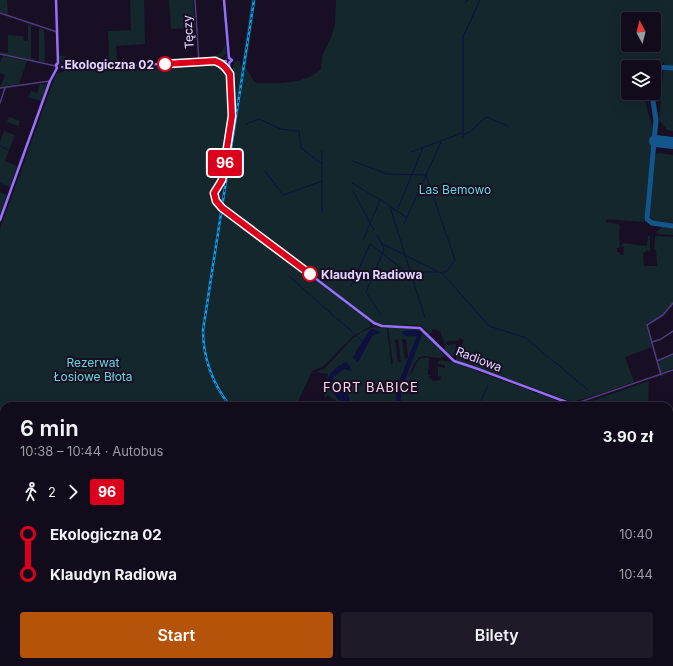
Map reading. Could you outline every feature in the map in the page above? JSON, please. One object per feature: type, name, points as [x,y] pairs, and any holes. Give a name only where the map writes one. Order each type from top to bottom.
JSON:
[{"type":"main road","points":[[0,220],[50,81],[58,63],[56,0]]},
{"type":"main road","name":"Radiowa","points":[[225,0],[229,58],[232,60],[229,64],[232,116],[222,180],[214,193],[216,201],[222,208],[376,324],[388,326],[416,326],[421,328],[447,356],[454,361],[565,402]]},
{"type":"main road","points":[[56,67],[59,69],[62,67],[75,68],[226,61],[229,58]]},
{"type":"main road","points":[[215,61],[225,66],[230,74]]},
{"type":"main road","points":[[226,61],[229,64]]},
{"type":"main road","points":[[58,63],[61,64],[62,67]]},
{"type":"street","name":"Tęczy","points":[[195,0],[199,62]]},
{"type":"street","points":[[0,13],[57,32]]},
{"type":"street","points":[[0,54],[56,67]]},
{"type":"street","points":[[0,88],[50,81]]},
{"type":"street","points":[[0,103],[5,88]]},
{"type":"street","points":[[661,375],[647,325],[663,315],[673,303]]},
{"type":"street","points":[[652,342],[673,332]]},
{"type":"street","points":[[657,361],[673,354]]},
{"type":"street","points":[[580,402],[673,370]]},
{"type":"green space","points":[[0,0],[7,0],[8,14],[0,12]]},
{"type":"green space","points":[[130,0],[144,0],[145,44],[116,46],[117,62],[109,63],[108,31],[131,30]]},
{"type":"green space","points":[[169,0],[193,0],[195,28],[171,29]]},
{"type":"green space","name":"Las Bemowo","points":[[251,0],[256,0],[246,67],[256,83],[273,83],[290,82],[307,78],[321,69],[322,56],[331,38],[335,25],[336,0],[673,0],[673,131],[667,130],[659,120],[664,63],[661,62],[661,60],[651,59],[621,60],[621,100],[645,100],[653,129],[644,222],[605,219],[607,220],[605,222],[618,224],[620,226],[620,247],[617,248],[617,252],[620,253],[620,255],[623,255],[624,247],[621,246],[623,243],[647,246],[648,236],[650,236],[650,251],[646,250],[646,252],[643,253],[644,266],[657,266],[656,250],[654,250],[655,237],[673,237],[673,303],[661,316],[646,324],[652,347],[625,357],[634,382],[573,402],[456,361],[456,353],[459,353],[464,340],[460,338],[457,341],[447,341],[444,347],[444,341],[440,331],[433,329],[430,335],[422,326],[383,325],[374,322],[346,301],[346,299],[344,299],[221,205],[216,197],[216,194],[223,182],[225,172],[231,124],[232,95],[235,95],[233,66],[235,61],[240,61],[240,65],[242,66]]},
{"type":"green space","points":[[28,24],[31,25],[31,58],[35,59],[35,61],[0,53],[8,53],[8,35],[23,36],[24,41],[28,40]]},
{"type":"green space","points":[[39,28],[44,30],[45,63],[37,60],[39,60]]},
{"type":"green space","points":[[226,42],[227,54],[226,53],[223,57],[207,58],[220,53]]},
{"type":"green space","points":[[59,53],[60,56],[65,56],[66,62],[84,64],[65,65],[59,59]]},
{"type":"green space","points":[[3,56],[27,61],[19,84],[0,87],[5,75],[0,73],[0,63]]},
{"type":"green space","name":"Rezerwat Łosiowe Błota","points":[[211,63],[219,65],[228,73],[231,116],[221,180],[213,193],[214,201],[221,208],[218,225],[222,209],[368,320],[371,326],[353,336],[324,366],[312,371],[298,402],[0,402],[0,229],[56,74],[68,70]]},
{"type":"green space","points":[[40,84],[46,85],[41,101],[28,97],[31,91],[37,93]]},
{"type":"green space","points":[[9,117],[20,121],[18,126],[7,122]]},
{"type":"green space","points":[[4,131],[15,135],[5,161],[17,166],[10,187],[0,183],[0,142]]},
{"type":"green space","points":[[658,153],[673,155],[673,223],[654,221],[650,216],[655,156]]},
{"type":"green space","points":[[0,192],[7,195],[0,215]]},
{"type":"green space","points":[[662,227],[673,228],[673,235],[657,234],[656,232]]},
{"type":"green space","points":[[373,327],[386,328],[391,364],[393,364],[388,327],[419,329],[431,339],[445,356],[439,358],[426,356],[419,357],[413,366],[409,377],[418,361],[424,358],[429,358],[428,375],[431,375],[429,378],[434,381],[440,380],[441,377],[438,376],[437,367],[439,366],[445,368],[445,365],[438,364],[438,361],[445,361],[458,364],[561,402],[401,402],[401,390],[422,334],[417,336],[396,390],[397,402],[350,402],[348,394],[337,390],[333,377],[344,369],[348,371],[340,365],[330,374],[328,379],[334,394],[341,402],[332,399],[328,395],[325,398],[324,389],[330,390],[327,379],[328,374],[315,372],[324,369],[352,339],[363,331]],"holes":[[[371,329],[375,334],[372,336],[358,362],[355,353]],[[398,339],[401,362],[398,362],[395,340]],[[402,339],[406,340],[408,357],[405,360]]]},
{"type":"green space","points":[[453,344],[456,346],[454,356],[450,355],[452,358],[442,349],[445,350],[445,346]]},
{"type":"green space","points":[[673,355],[673,368],[661,373],[658,363],[661,360]]},
{"type":"green space","points":[[649,381],[648,402],[589,402]]},
{"type":"shaded area","points":[[373,329],[381,332],[372,336],[358,362],[353,358],[367,334]]},
{"type":"shaded area","points":[[415,330],[420,331],[422,334],[401,390],[401,402],[397,402],[396,390],[417,336],[404,335],[402,333],[403,331]]},
{"type":"shaded area","points":[[346,362],[352,371],[344,369],[333,377],[337,390],[348,394],[350,402],[341,402],[334,394],[328,379],[340,365]]},
{"type":"waterway","points":[[463,137],[463,37],[480,0]]},
{"type":"waterway","points":[[229,25],[229,30]]},
{"type":"waterway","points":[[229,34],[230,41]]},
{"type":"waterway","points":[[226,44],[227,52]]},
{"type":"waterway","points":[[208,59],[220,59]]},
{"type":"waterway","points":[[179,61],[189,60]]},
{"type":"waterway","points":[[120,64],[129,63]]},
{"type":"waterway","points":[[133,63],[143,63]]},
{"type":"waterway","points":[[105,65],[115,64]]},
{"type":"waterway","points":[[91,65],[101,65]]},
{"type":"waterway","points":[[232,74],[233,92]]},
{"type":"waterway","points":[[463,135],[471,131],[486,117],[508,126]]},
{"type":"waterway","points":[[246,124],[259,119],[281,129],[299,131],[301,148],[322,164]]},
{"type":"waterway","points":[[411,152],[462,133]]},
{"type":"waterway","points":[[404,224],[441,142]]},
{"type":"waterway","points":[[0,146],[9,150]]},
{"type":"waterway","points":[[398,208],[423,148]]},
{"type":"waterway","points":[[322,151],[322,212]]},
{"type":"waterway","points":[[353,161],[387,174],[426,175],[455,260],[446,272],[444,272]]},
{"type":"waterway","points":[[265,171],[283,195],[322,181]]},
{"type":"waterway","points":[[352,183],[387,204]]},
{"type":"waterway","points":[[353,191],[374,230]]},
{"type":"waterway","points":[[363,240],[380,200]]},
{"type":"waterway","points":[[388,205],[406,217]]},
{"type":"waterway","points":[[390,207],[425,318]]},
{"type":"waterway","points":[[377,235],[384,250],[366,292],[381,315]]},
{"type":"waterway","points":[[381,243],[443,274],[489,326],[526,338],[549,358]]},
{"type":"waterway","points":[[351,286],[370,244],[406,272],[436,272]]},
{"type":"waterway","points":[[290,277],[335,317]]},
{"type":"waterway","points":[[337,319],[352,331]]},
{"type":"waterway","points":[[357,336],[362,341]]},
{"type":"waterway","points":[[551,359],[588,390]]},
{"type":"waterway","points":[[481,402],[488,385]]},
{"type":"taxiway","points":[[661,67],[673,68]]},
{"type":"taxiway","points":[[653,100],[656,120],[647,219],[652,223],[673,226]]},
{"type":"runway","points":[[655,141],[673,143]]},
{"type":"railway","points":[[227,402],[218,388],[210,370],[203,341],[203,330],[254,0]]},
{"type":"bus line","name":"96","points":[[165,64],[215,61],[225,66],[230,74],[232,116],[222,180],[214,193],[214,197],[222,208],[310,274]]},
{"type":"place","name":"Ekologiczna 02","points":[[165,64]]},
{"type":"place","name":"Klaudyn Radiowa","points":[[310,274]]},
{"type":"district","name":"FORT BABICE","points":[[371,387]]}]
